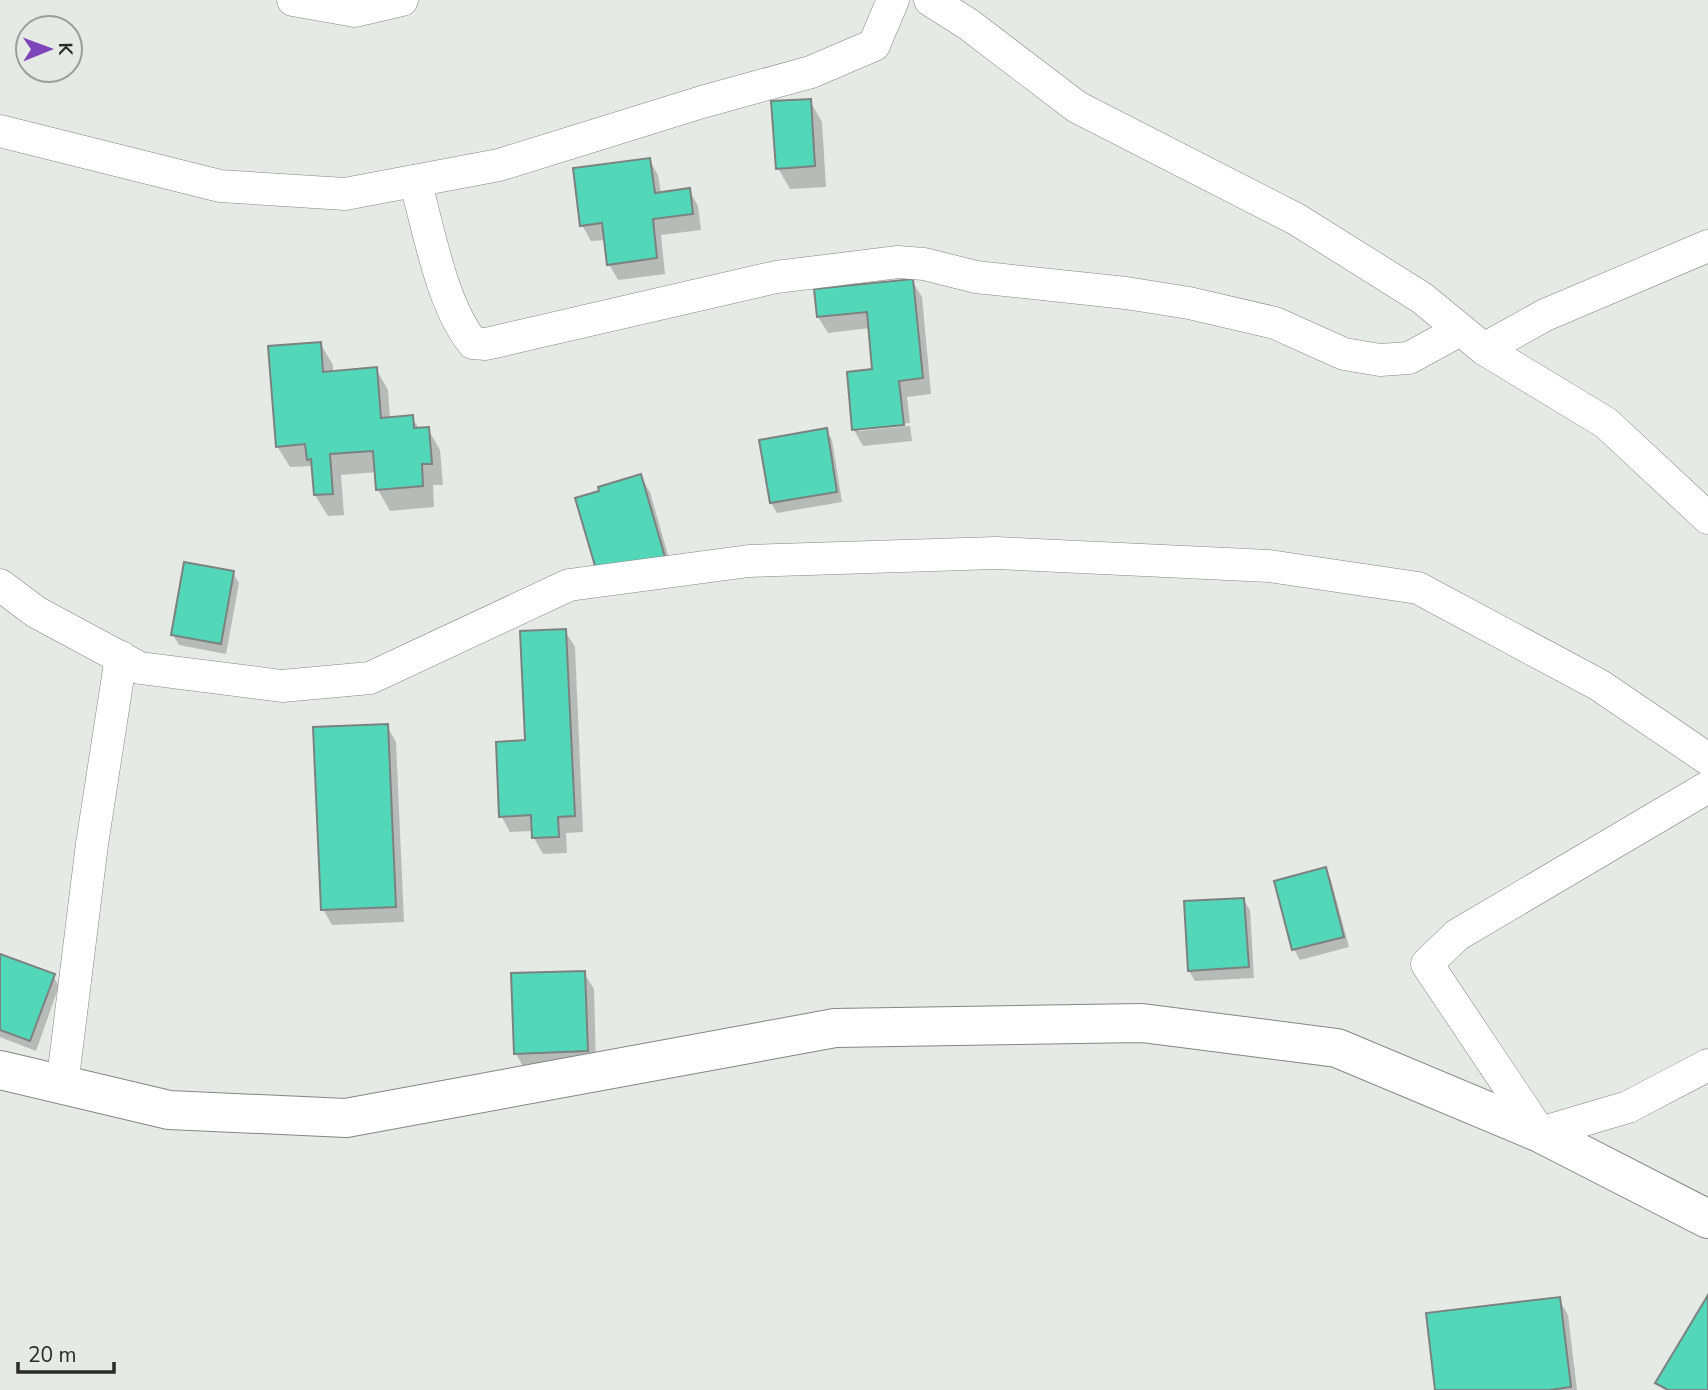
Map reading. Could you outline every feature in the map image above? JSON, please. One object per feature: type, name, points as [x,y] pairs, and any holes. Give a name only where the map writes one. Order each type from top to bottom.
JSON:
[{"type":"street","points":[[293,0],[355,11],[402,0]]},
{"type":"street","points":[[0,131],[220,186],[345,194],[499,164],[811,72],[874,46],[893,0]]},
{"type":"street","points":[[930,0],[968,24],[1077,107],[1296,219],[1422,298],[1472,340],[1606,423],[1708,518]]},
{"type":"street","points":[[415,181],[448,298],[472,343],[485,344],[776,276],[898,261],[924,264],[976,277],[1126,293],[1189,303],[1275,323],[1344,354],[1380,360],[1409,358],[1545,315],[1708,246]]},
{"type":"street","points":[[0,586],[36,612],[140,668],[282,686],[370,678],[569,586],[749,561],[996,553],[1269,566],[1418,588],[1599,685],[1708,759]]},
{"type":"street","points":[[62,1087],[92,844],[121,657]]},
{"type":"street","points":[[1540,1133],[1427,964],[1457,935],[1708,787]]},
{"type":"street","points":[[0,1070],[62,1087],[169,1110],[346,1118],[835,1028],[1142,1023],[1337,1048],[1540,1133],[1708,1219]]},
{"type":"street","points":[[1540,1133],[1628,1107],[1708,1065]]},
{"type":"building","points":[[811,99],[815,166],[776,169],[771,101]]},
{"type":"building","points":[[650,158],[655,193],[690,188],[693,214],[653,219],[657,258],[607,265],[602,223],[580,226],[573,168]]},
{"type":"building","points":[[913,279],[923,378],[899,381],[904,425],[852,430],[847,372],[872,369],[867,312],[817,317],[814,289]]},
{"type":"building","points":[[321,342],[323,372],[377,367],[381,418],[413,415],[414,428],[429,427],[432,464],[422,464],[423,486],[376,490],[373,451],[330,454],[333,494],[314,495],[311,459],[307,460],[305,444],[276,447],[268,346]]},
{"type":"building","points":[[827,428],[837,492],[770,503],[759,440]]},
{"type":"building","points":[[641,474],[665,557],[598,576],[575,498],[599,491],[598,487]]},
{"type":"building","points":[[184,562],[234,571],[221,644],[171,635]]},
{"type":"building","points":[[566,629],[575,816],[558,817],[559,837],[532,838],[531,815],[499,817],[496,742],[525,740],[520,631]]},
{"type":"building","points":[[388,724],[396,907],[321,910],[313,727]]},
{"type":"building","points":[[1326,867],[1344,937],[1292,950],[1274,881]]},
{"type":"building","points":[[1244,898],[1249,967],[1188,971],[1184,901]]},
{"type":"building","points":[[0,954],[55,974],[30,1041],[0,1030]]},
{"type":"building","points":[[585,971],[588,1051],[514,1054],[511,973]]},
{"type":"building","points":[[1708,1295],[1708,1390],[1668,1390],[1655,1383]]},
{"type":"building","points":[[1560,1297],[1571,1387],[1549,1390],[1435,1390],[1426,1313]]}]
